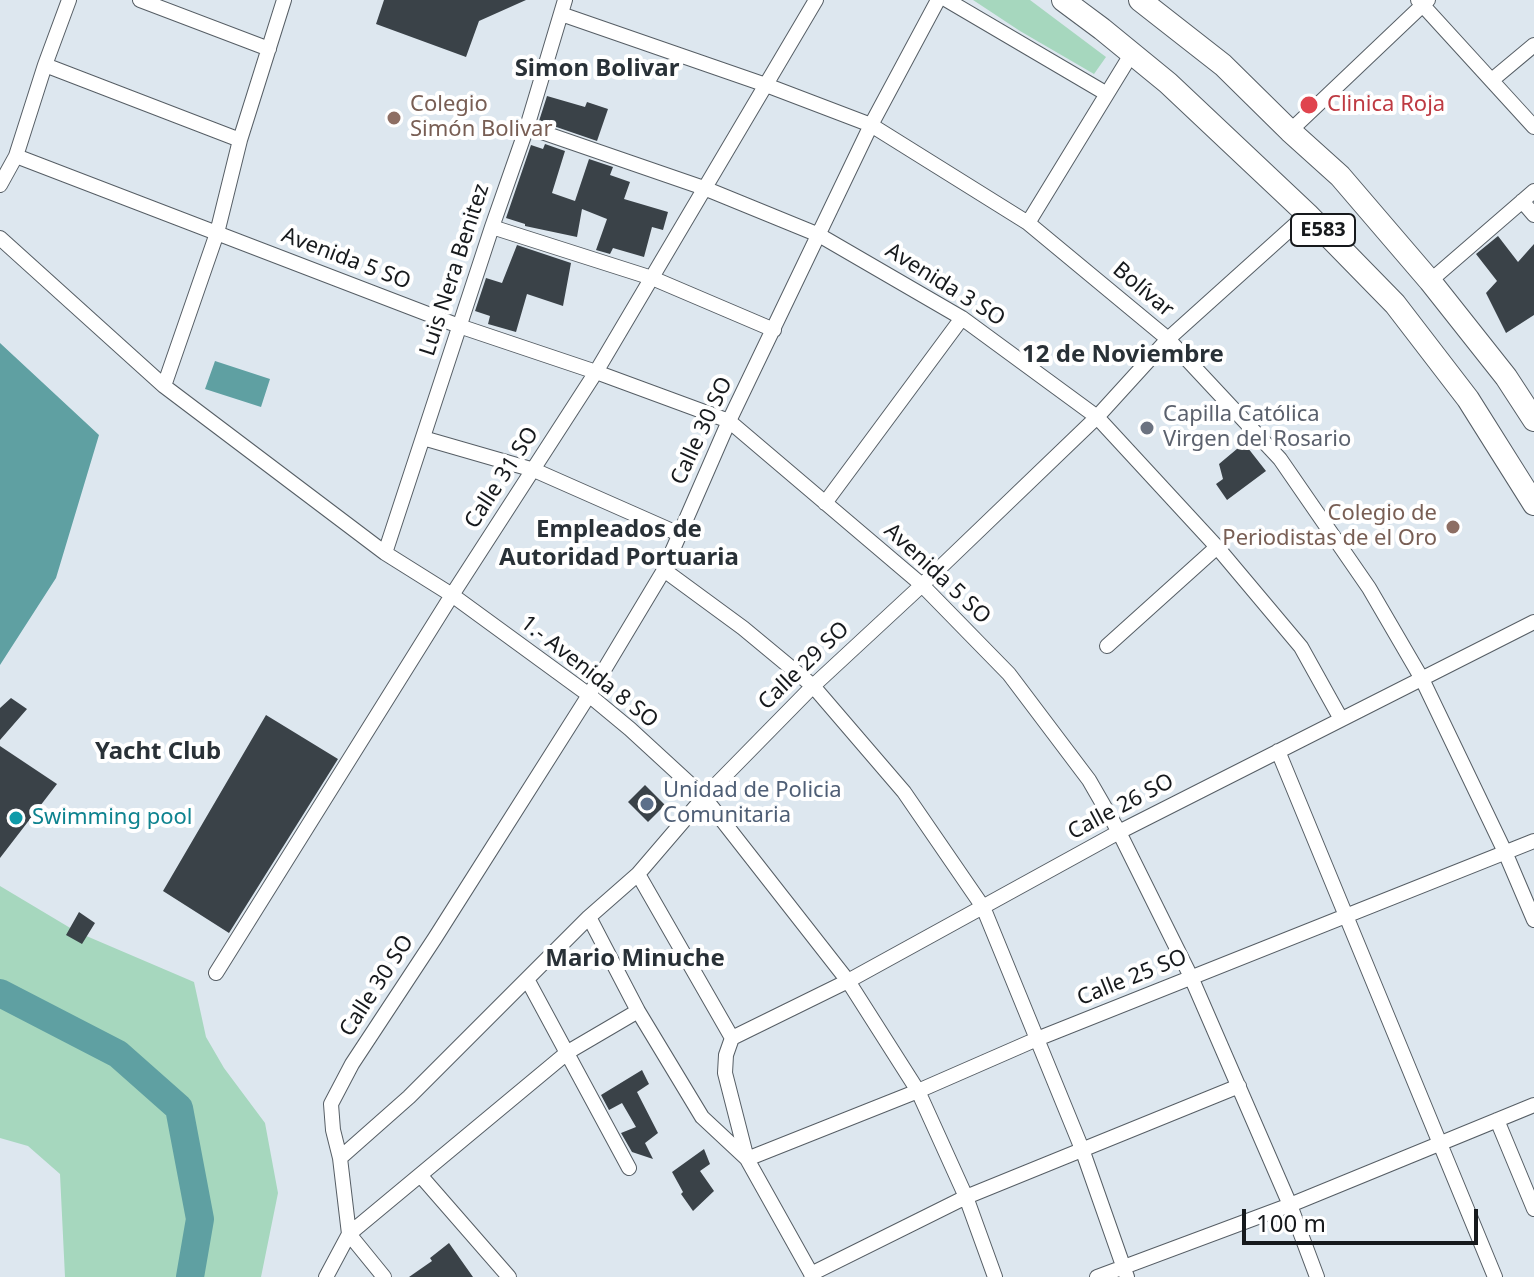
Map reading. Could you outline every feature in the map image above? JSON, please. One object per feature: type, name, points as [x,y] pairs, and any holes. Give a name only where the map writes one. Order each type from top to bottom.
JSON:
[{"type":"main road","name":"E583","points":[[1063,0],[1168,83],[1307,214],[1395,304],[1468,399],[1534,504]]},
{"type":"main road","name":"E583","points":[[1140,0],[1223,65],[1340,176],[1430,281],[1506,377],[1534,420]]},
{"type":"street","points":[[0,185],[16,156],[69,0]]},
{"type":"street","points":[[140,0],[269,49]]},
{"type":"street","points":[[164,386],[217,233],[240,140],[284,0]]},
{"type":"street","name":"Calle 31 SO","points":[[216,973],[452,595],[596,372],[816,0]]},
{"type":"street","name":"Calle 30 SO","points":[[349,1234],[331,1104],[352,1064],[589,695],[664,570],[729,421],[871,125],[938,0]]},
{"type":"street","points":[[947,0],[1107,94]]},
{"type":"street","points":[[1290,131],[1423,2],[1534,127]]},
{"type":"street","name":"Bolívar","points":[[563,7],[871,125],[1028,223],[1168,339],[1280,459],[1369,588],[1422,679],[1534,920]]},
{"type":"street","name":"Luis Nera Benitez","points":[[385,553],[527,127],[563,7]]},
{"type":"street","points":[[1492,80],[1534,45]]},
{"type":"street","points":[[1028,223],[1132,53]]},
{"type":"street","points":[[45,65],[240,140]]},
{"type":"street","name":"Avenida 3 SO","points":[[527,127],[704,188],[819,235],[962,318],[1097,417],[1217,547],[1301,647],[1341,719]]},
{"type":"street","name":"Avenida 5 SO","points":[[16,156],[459,326],[729,421],[922,585],[1009,674],[1089,780],[1119,832],[1191,977],[1290,1205],[1317,1277]]},
{"type":"street","points":[[1430,281],[1528,196],[1534,215]]},
{"type":"street","name":"Calle 29 SO","points":[[340,1158],[409,1097],[589,917],[638,874],[704,797],[813,686],[1097,417],[1168,339],[1307,214]]},
{"type":"street","points":[[492,227],[652,278],[774,330]]},
{"type":"street","name":"1.- Avenida 8 SO","points":[[0,238],[164,386],[385,553],[452,595],[589,695],[704,797],[848,981],[918,1091],[966,1197],[995,1277]]},
{"type":"street","points":[[825,503],[962,318]]},
{"type":"street","points":[[423,438],[534,470],[679,534]]},
{"type":"street","points":[[1107,646],[1217,547]]},
{"type":"street","points":[[664,570],[743,628],[813,686],[904,792],[983,907],[1082,1149],[1125,1272]]},
{"type":"street","name":"Calle 26 SO","points":[[732,1038],[848,981],[1119,832],[1534,622]]},
{"type":"street","points":[[1278,751],[1495,1277]]},
{"type":"street","name":"Calle 25 SO","points":[[747,1159],[918,1091],[1037,1039],[1534,841]]},
{"type":"street","points":[[638,874],[732,1038],[726,1055],[725,1073],[747,1159],[812,1275],[966,1197],[1239,1086]]},
{"type":"street","points":[[589,917],[638,1011],[702,1117],[747,1159]]},
{"type":"street","points":[[527,979],[629,1168]]},
{"type":"street","points":[[326,1277],[349,1234],[568,1052],[638,1011]]},
{"type":"street","points":[[1097,1277],[1125,1272],[1534,1105]]},
{"type":"street","points":[[1497,1120],[1534,1209]]},
{"type":"street","points":[[420,1175],[509,1277]]},
{"type":"street","points":[[349,1234],[384,1277]]},
{"type":"green space","points":[[973,0],[1030,0],[1106,57],[1094,74]]},
{"type":"green space","points":[[0,886],[77,932],[194,982],[206,1037],[224,1068],[265,1123],[278,1193],[261,1277],[65,1277],[60,1174],[28,1146],[0,1138]]},
{"type":"water","points":[[0,343],[99,435],[56,578],[0,665]]},
{"type":"water","points":[[215,361],[270,379],[261,407],[205,389]]},
{"type":"building","points":[[384,0],[526,0],[479,21],[466,57],[376,24]]},
{"type":"building","points":[[547,96],[585,107],[587,102],[608,109],[597,141],[539,121]]},
{"type":"building","points":[[545,144],[565,151],[552,193],[575,201],[589,159],[613,167],[610,175],[630,182],[624,199],[668,212],[663,230],[652,227],[644,257],[613,248],[610,254],[596,250],[607,219],[582,209],[577,237],[525,226],[506,218],[531,145],[543,149]]},
{"type":"building","points":[[1498,236],[1518,262],[1534,244],[1534,315],[1506,333],[1486,293],[1497,281],[1476,254]]},
{"type":"building","points":[[517,245],[571,263],[563,306],[527,294],[516,332],[488,324],[490,316],[475,311],[486,278],[502,283]]},
{"type":"building","points":[[1244,443],[1266,471],[1227,500],[1216,484],[1223,479],[1219,464]]},
{"type":"building","points":[[11,698],[27,709],[0,740],[0,708]]},
{"type":"building","points":[[266,715],[338,759],[229,933],[163,891]]},
{"type":"building","name":"Swimming pool","points":[[0,746],[57,784],[0,858]]},
{"type":"building","name":"Unidad de Policia Comunitaria","points":[[645,785],[665,805],[648,822],[628,802]]},
{"type":"building","points":[[79,912],[95,923],[82,944],[66,935]]},
{"type":"building","points":[[642,1070],[649,1084],[637,1092],[658,1133],[645,1143],[653,1159],[632,1152],[621,1133],[636,1127],[622,1103],[609,1110],[601,1095]]},
{"type":"building","points":[[704,1149],[710,1164],[700,1171],[714,1191],[693,1211],[681,1194],[683,1192],[672,1172]]},
{"type":"building","points":[[449,1243],[473,1277],[409,1277],[432,1261],[430,1258]]},
{"type":"waterway","points":[[0,993],[118,1054],[179,1108],[200,1219],[190,1277]]},
{"type":"place","name":"Clinica Roja","points":[[1309,105]]},
{"type":"place","name":"Colegio Simón Bolivar","points":[[394,118]]},
{"type":"place","name":"Capilla Católica Virgen del Rosario","points":[[1147,428]]},
{"type":"place","name":"Colegio de Periodistas de el Oro","points":[[1453,527]]},
{"type":"place","name":"Unidad de Policia Comunitaria","points":[[647,804]]},
{"type":"place","name":"Swimming pool","points":[[16,818]]},
{"type":"district","name":"Simon Bolivar","points":[[597,69]]},
{"type":"district","name":"12 de Noviembre","points":[[1123,355]]},
{"type":"district","name":"Empleados de Autoridad Portuaria","points":[[619,544]]},
{"type":"district","name":"Yacht Club","points":[[158,752]]},
{"type":"district","name":"Mario Minuche","points":[[635,959]]}]
